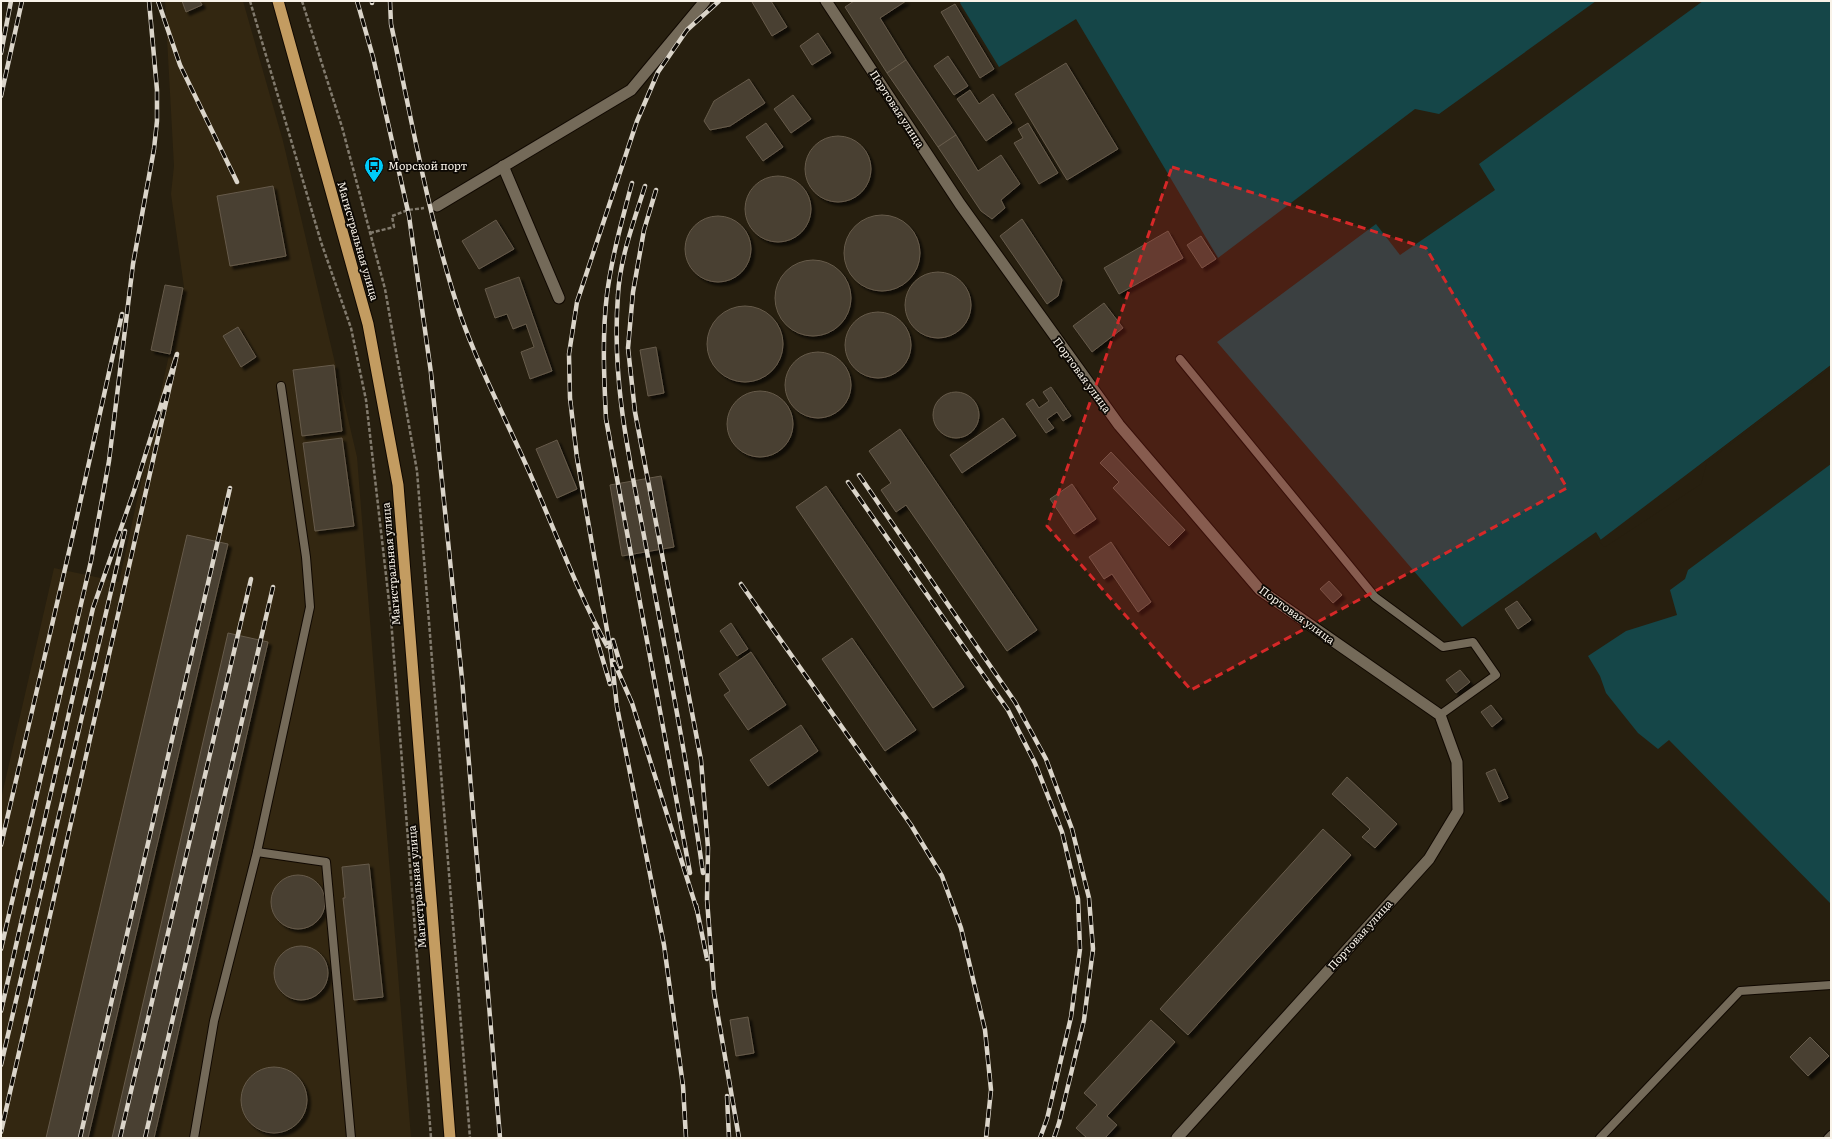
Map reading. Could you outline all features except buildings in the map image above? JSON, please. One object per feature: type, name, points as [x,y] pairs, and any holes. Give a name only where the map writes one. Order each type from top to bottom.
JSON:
[{"type":"highway","name":"Магистральная улица","points":[[278,1],[368,324],[398,485],[450,1138]]},
{"type":"street","points":[[436,206],[631,90],[705,1]]},
{"type":"street","name":"Портовая улица","points":[[826,1],[960,204],[1118,425],[1260,590],[1440,715],[1457,762],[1458,811],[1429,858],[1177,1138]]},
{"type":"street","points":[[503,166],[559,298]]},
{"type":"lane","points":[[1180,359],[1374,597],[1443,647],[1472,642],[1496,675],[1440,715]]},
{"type":"lane","points":[[194,1138],[214,1022],[257,852],[310,607],[306,557],[281,386]]},
{"type":"lane","points":[[257,852],[326,862],[351,1138]]},
{"type":"lane","points":[[1600,1138],[1740,991],[1831,985]]},
{"type":"lane","points":[[1828,1138],[1831,1135]]},
{"type":"path","points":[[250,1],[321,242],[352,328],[366,400],[391,619],[431,1138]]},
{"type":"path","points":[[370,232],[394,227],[392,216],[408,210],[436,206]]},
{"type":"highlighted area","points":[[1172,167],[1426,248],[1567,488],[1191,690],[1047,526]]},
{"type":"shaded area","points":[[165,1],[243,1],[283,141],[357,457],[411,1138],[1,1138],[1,799],[54,568],[119,582],[184,287],[171,194],[174,166]]},
{"type":"water","points":[[961,1],[1596,1],[1439,114],[1415,109],[1218,258],[1076,19],[999,67],[960,3]]},
{"type":"water","points":[[1703,1],[1831,1],[1831,365],[1705,461],[1604,545],[1596,532],[1462,627],[1217,342],[1376,224],[1400,255],[1495,190],[1479,164]]},
{"type":"water","points":[[1831,464],[1831,904],[1669,740],[1658,749],[1638,733],[1606,693],[1600,676],[1588,656],[1626,631],[1677,615],[1670,590],[1685,579],[1688,570]]},
{"type":"pier","points":[[1831,365],[1831,368],[1707,462],[1701,484],[1605,547],[1599,541]]},
{"type":"railway","points":[[1,53],[11,1]]},
{"type":"railway","points":[[1,96],[22,1]]},
{"type":"railway","points":[[1,949],[91,561],[109,461],[133,264],[154,149],[157,121],[157,90],[149,1]]},
{"type":"railway","points":[[158,1],[180,65],[237,182]]},
{"type":"railway","points":[[357,1],[373,57],[409,216],[431,373],[462,679],[500,1138]]},
{"type":"railway","points":[[390,1],[391,24],[426,191],[443,257],[460,313],[488,384],[531,476],[576,583],[607,646]]},
{"type":"railway","points":[[686,1138],[683,1086],[664,945],[617,707],[611,653],[577,458],[570,398],[569,354],[577,302],[637,121],[658,72],[687,30],[719,1]]},
{"type":"railway","points":[[632,183],[614,252],[605,309],[604,372],[606,419],[690,873]]},
{"type":"railway","points":[[645,186],[628,240],[619,281],[617,360],[629,456],[677,712],[703,873]]},
{"type":"railway","points":[[656,190],[644,230],[633,292],[628,348],[635,412],[701,760],[708,848],[707,899],[714,993],[739,1138]]},
{"type":"railway","points":[[1,845],[122,314]]},
{"type":"railway","points":[[1,1011],[93,608],[134,491],[177,354],[1,1132]]},
{"type":"railway","points":[[859,475],[1015,702],[1046,759],[1072,829],[1089,898],[1093,949],[1084,1020],[1054,1138]]},
{"type":"railway","points":[[848,482],[1008,710],[1035,763],[1062,832],[1078,899],[1080,949],[1071,1017],[1047,1119],[1040,1138]]},
{"type":"railway","points":[[80,1138],[230,488]]},
{"type":"railway","points":[[1,1065],[125,531]]},
{"type":"railway","points":[[120,1138],[251,579]]},
{"type":"railway","points":[[741,584],[911,825],[942,876],[961,928],[985,1030],[991,1090],[986,1138]]},
{"type":"railway","points":[[145,1138],[273,587]]},
{"type":"railway","points":[[594,630],[610,684]]},
{"type":"railway","points":[[613,640],[621,667]]},
{"type":"railway","points":[[614,662],[632,703],[697,910]]},
{"type":"railway","points":[[696,905],[707,959]]},
{"type":"railway","points":[[727,1096],[729,1138]]},
{"type":"place","name":"Морской порт","points":[[374,183]]}]
